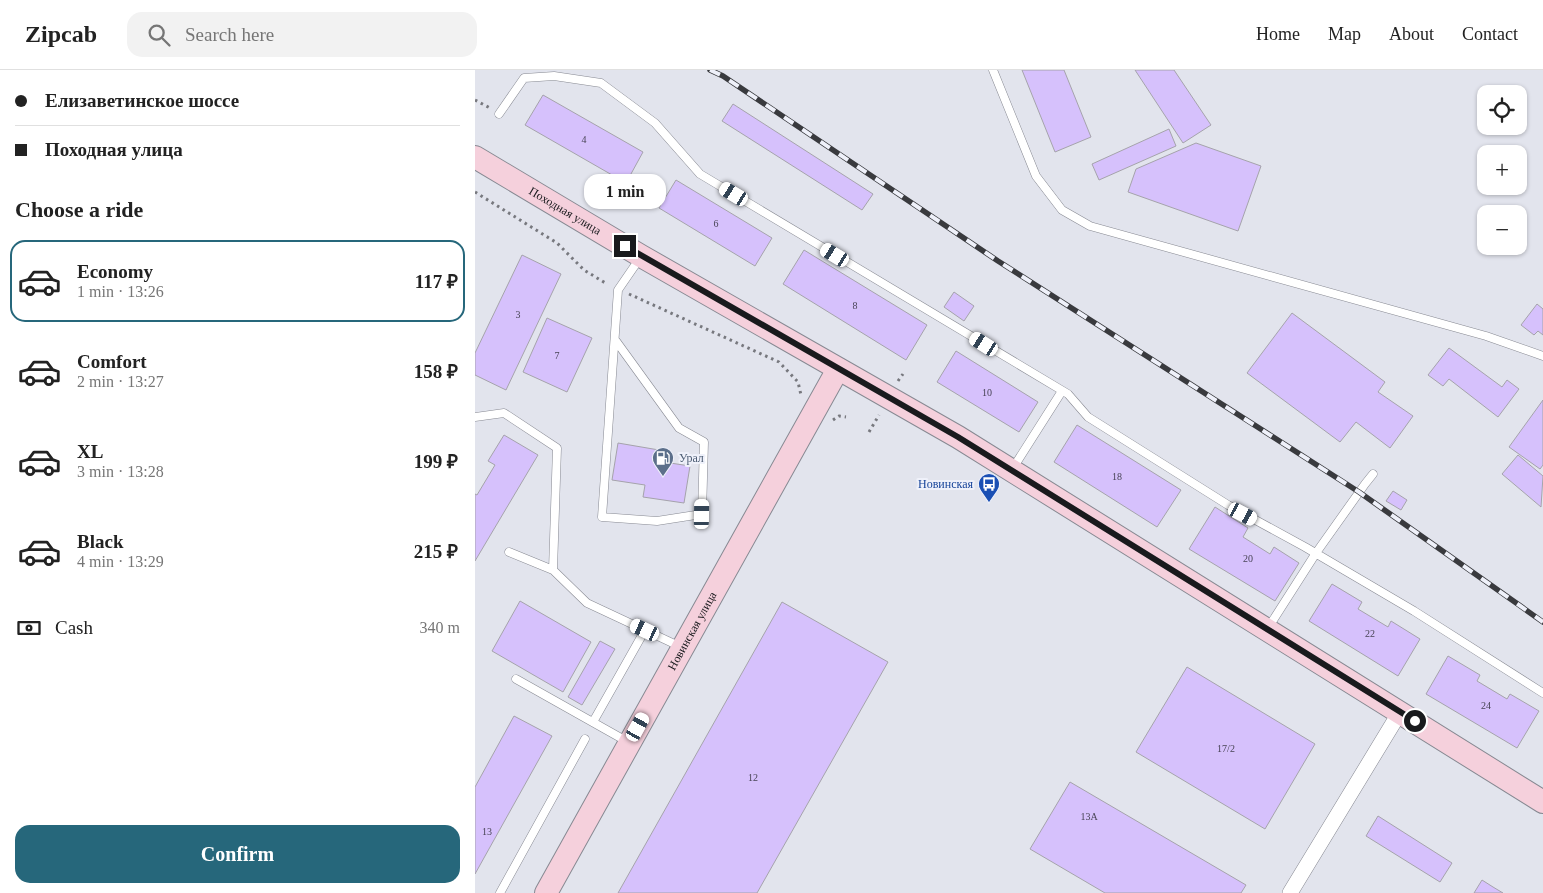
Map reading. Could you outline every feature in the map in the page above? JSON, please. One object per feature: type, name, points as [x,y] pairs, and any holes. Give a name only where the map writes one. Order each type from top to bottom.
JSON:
[{"type":"main road","name":"Походная улица","points":[[475,157],[641,256],[1012,470],[1539,797]]},
{"type":"main road","name":"Новинская улица","points":[[546,893],[838,369]]},
{"type":"street","points":[[1290,893],[1400,712]]},
{"type":"lane","points":[[993,70],[1036,176],[1062,210],[1090,226],[1487,336],[1543,356]]},
{"type":"lane","points":[[499,114],[524,78],[554,76],[601,83],[655,123],[700,174],[1068,394],[1088,417],[1227,505],[1316,553],[1414,611],[1543,693]]},
{"type":"lane","points":[[615,340],[679,428],[704,442],[702,514],[657,521],[603,517],[618,290],[641,256]]},
{"type":"lane","points":[[1012,470],[1062,391]]},
{"type":"lane","points":[[475,417],[504,413],[557,448],[553,570]]},
{"type":"lane","points":[[1268,628],[1316,553],[1373,474]]},
{"type":"lane","points":[[509,552],[553,570],[587,603],[683,648]]},
{"type":"lane","points":[[593,722],[645,630]]},
{"type":"lane","points":[[516,678],[629,743]]},
{"type":"lane","points":[[500,893],[585,740]]},
{"type":"path","points":[[475,192],[557,243],[584,270],[618,290],[681,316],[779,362],[798,382],[802,399],[801,415],[810,419]]},
{"type":"building","points":[[1022,70],[1064,70],[1091,137],[1055,152]]},
{"type":"building","points":[[1135,70],[1174,70],[1211,125],[1183,143]]},
{"type":"building","points":[[543,95],[643,152],[626,183],[525,125]]},
{"type":"building","points":[[733,104],[873,194],[862,210],[722,121]]},
{"type":"building","points":[[1169,129],[1176,146],[1099,180],[1092,164]]},
{"type":"building","points":[[1196,143],[1261,166],[1238,231],[1128,192],[1136,169]]},
{"type":"building","points":[[676,180],[772,238],[755,266],[659,208]]},
{"type":"building","points":[[804,250],[927,325],[906,360],[783,284]]},
{"type":"building","points":[[522,255],[561,274],[506,390],[475,375],[475,353]]},
{"type":"building","points":[[954,292],[974,306],[964,321],[944,307]]},
{"type":"building","points":[[1537,304],[1543,309],[1543,335],[1538,331],[1534,335],[1521,325]]},
{"type":"building","points":[[1292,313],[1385,382],[1378,392],[1413,416],[1390,448],[1356,422],[1340,442],[1247,373]]},
{"type":"building","points":[[547,318],[592,338],[567,392],[523,372]]},
{"type":"building","points":[[1449,348],[1502,387],[1507,380],[1519,389],[1498,417],[1449,379],[1443,386],[1428,375]]},
{"type":"building","points":[[956,351],[1038,402],[1019,432],[937,382]]},
{"type":"building","points":[[1543,400],[1543,465],[1540,469],[1509,447]]},
{"type":"building","points":[[1077,425],[1181,490],[1157,527],[1054,462]]},
{"type":"building","points":[[504,435],[538,455],[475,561],[475,494],[477,495],[495,465],[488,461]]},
{"type":"building","points":[[618,443],[659,450],[657,461],[690,466],[684,503],[643,497],[645,485],[612,480]]},
{"type":"building","points":[[1518,455],[1543,476],[1541,507],[1502,474]]},
{"type":"building","points":[[1393,491],[1407,500],[1401,510],[1386,501]]},
{"type":"building","points":[[1215,507],[1248,528],[1243,537],[1270,554],[1274,547],[1299,563],[1275,601],[1189,549]]},
{"type":"building","points":[[1332,584],[1362,602],[1358,609],[1388,627],[1391,621],[1420,639],[1398,676],[1309,621]]},
{"type":"building","points":[[520,601],[591,642],[563,692],[492,651]]},
{"type":"building","points":[[782,602],[888,662],[757,893],[618,893]]},
{"type":"building","points":[[600,641],[615,649],[582,705],[568,697]]},
{"type":"building","points":[[1448,656],[1480,675],[1477,681],[1507,699],[1510,694],[1539,711],[1517,748],[1426,694]]},
{"type":"building","points":[[1187,667],[1315,744],[1265,829],[1136,752]]},
{"type":"building","points":[[514,716],[552,736],[475,874],[475,787]]},
{"type":"building","points":[[1070,782],[1246,885],[1241,893],[1105,893],[1030,849]]},
{"type":"building","points":[[1378,816],[1452,863],[1440,882],[1366,836]]},
{"type":"building","points":[[1482,880],[1493,887],[1503,893],[1474,893]]},
{"type":"railway","points":[[710,70],[723,76],[998,261],[1359,492],[1543,622]]},
{"type":"place","name":"Урал","points":[[663,477]]},
{"type":"place","name":"Новинская","points":[[989,503]]},
{"type":"route","points":[[625,246],[958,437],[1415,721]]}]
